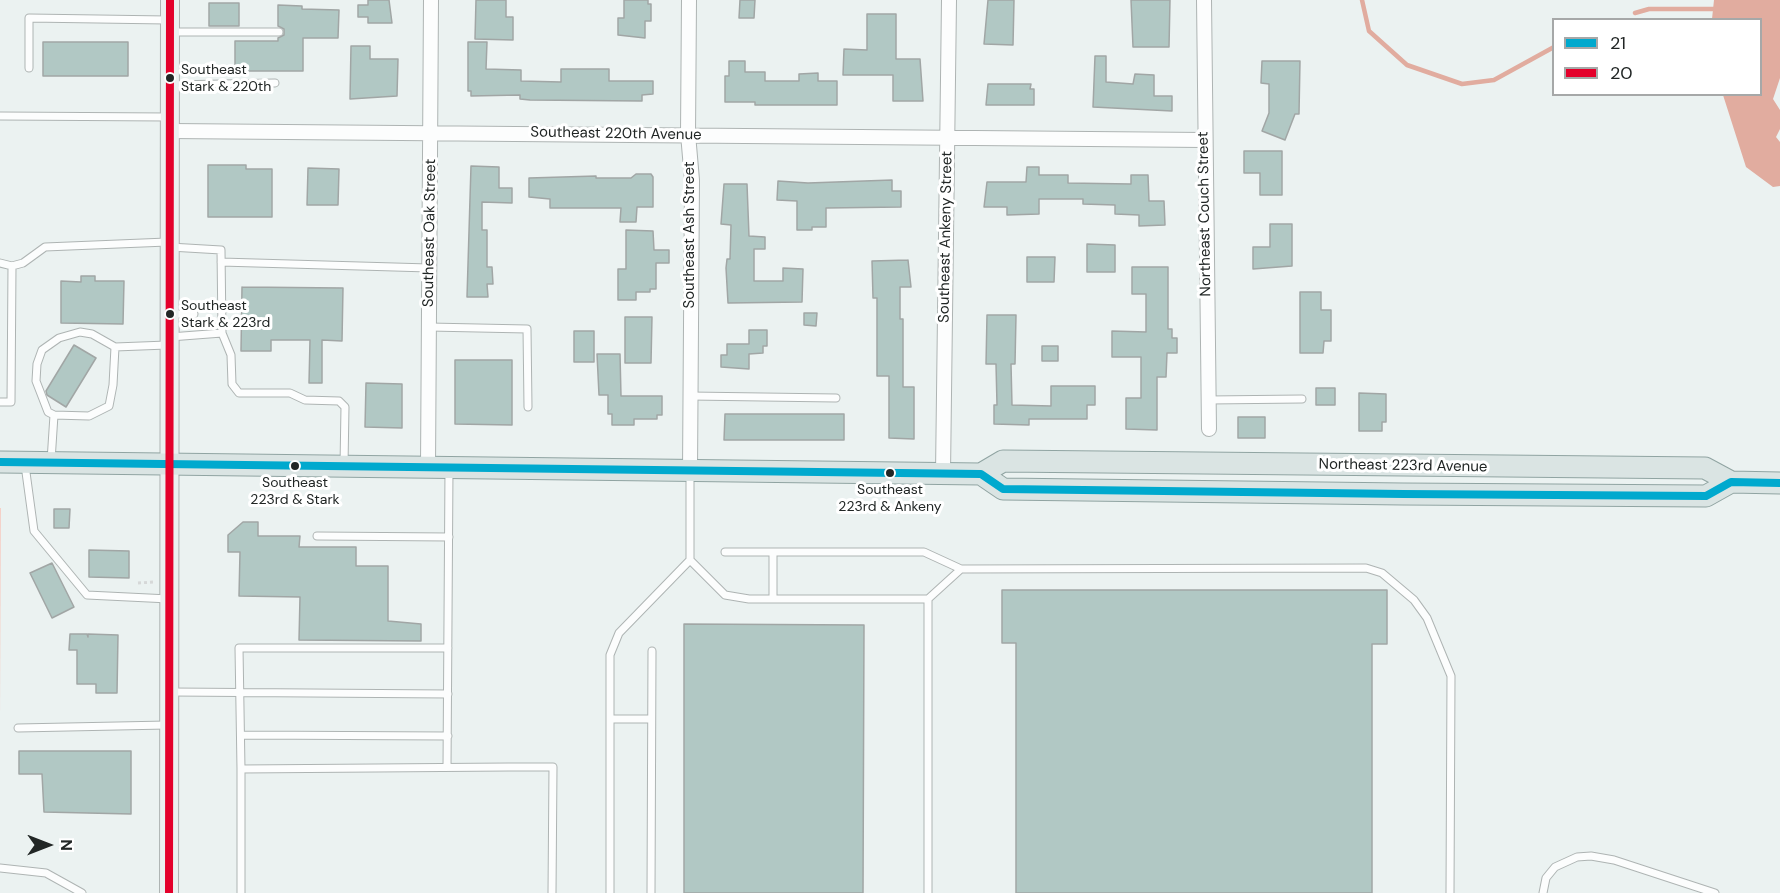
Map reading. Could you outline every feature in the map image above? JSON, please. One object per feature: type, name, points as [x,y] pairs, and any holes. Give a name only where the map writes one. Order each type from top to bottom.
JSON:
[{"type":"main road","points":[[169,893],[170,0]]},
{"type":"main road","name":"Northeast 223rd Avenue","points":[[1731,483],[1705,468],[1003,461],[981,474],[1003,489],[1069,490],[1706,496],[1731,483],[1780,483]]},
{"type":"main road","points":[[0,462],[981,474]]},
{"type":"street","name":"Southeast Oak Street","points":[[428,467],[431,0]]},
{"type":"street","name":"Southeast Ash Street","points":[[689,0],[688,135],[692,180],[690,470]]},
{"type":"street","name":"Southeast Ankeny Street","points":[[943,473],[950,0]]},
{"type":"street","name":"Northeast Couch Street","points":[[1204,0],[1209,429]]},
{"type":"street","name":"Southeast 220th Avenue","points":[[171,124],[430,132],[1204,140]]},
{"type":"lane","points":[[29,68],[29,18],[279,32]]},
{"type":"lane","points":[[171,85],[275,83]]},
{"type":"lane","points":[[0,116],[171,124]]},
{"type":"lane","points":[[0,262],[12,266],[23,263],[45,247],[170,245],[221,250],[222,333],[231,355],[232,384],[240,393],[290,393],[305,400],[339,401],[345,407],[344,466]]},
{"type":"lane","points":[[221,262],[429,268]]},
{"type":"lane","points":[[0,402],[11,402],[12,266]]},
{"type":"lane","points":[[170,314],[194,314]]},
{"type":"lane","points":[[429,327],[527,329],[528,407]]},
{"type":"lane","points":[[115,347],[113,385],[109,406],[89,416],[54,415],[48,412],[36,381],[37,364],[42,350],[59,338],[80,332],[92,334],[115,347],[222,333]]},
{"type":"lane","points":[[690,396],[836,398]]},
{"type":"lane","points":[[1209,399],[1302,399]]},
{"type":"lane","points":[[51,463],[54,415]]},
{"type":"lane","points":[[25,462],[34,531],[87,595],[170,599]]},
{"type":"lane","points":[[447,767],[449,467]]},
{"type":"lane","points":[[610,893],[610,655],[619,633],[690,560],[690,470]]},
{"type":"lane","points":[[317,536],[448,537]]},
{"type":"lane","points":[[725,552],[924,552],[961,569],[1366,568],[1390,578],[1414,600],[1427,618],[1451,676],[1450,893]]},
{"type":"lane","points":[[774,552],[774,599]]},
{"type":"lane","points":[[690,560],[725,595],[774,599],[927,599],[961,569]]},
{"type":"lane","points":[[927,599],[928,893]]},
{"type":"lane","points":[[241,893],[243,735],[240,648],[448,648]]},
{"type":"lane","points":[[651,893],[652,651]]},
{"type":"lane","points":[[169,692],[448,694]]},
{"type":"lane","points":[[610,719],[651,719]]},
{"type":"lane","points":[[18,728],[169,725]]},
{"type":"lane","points":[[243,735],[448,736]]},
{"type":"lane","points":[[241,769],[553,767],[552,893]]},
{"type":"lane","points":[[1542,893],[1546,878],[1555,867],[1577,857],[1591,856],[1614,860],[1715,893]]},
{"type":"lane","points":[[0,868],[46,873],[82,893]]},
{"type":"shaded area","points":[[1714,0],[1780,0],[1780,78],[1773,99],[1780,110],[1780,129],[1776,137],[1780,142],[1780,186],[1773,187],[1746,167],[1723,96],[1762,96],[1762,18],[1712,18]]},
{"type":"shaded area","points":[[0,508],[1,508],[0,717]]},
{"type":"building","points":[[368,0],[389,0],[392,23],[368,23],[368,17],[358,17],[358,5],[368,5]]},
{"type":"building","points":[[476,0],[506,0],[506,17],[513,17],[513,40],[475,39]]},
{"type":"building","points":[[624,0],[648,0],[648,4],[651,4],[651,21],[645,21],[645,38],[618,35],[618,18],[624,18]]},
{"type":"building","points":[[740,0],[755,0],[754,18],[739,18]]},
{"type":"building","points":[[988,0],[1014,0],[1013,45],[984,44]]},
{"type":"building","points":[[1131,0],[1170,0],[1169,47],[1133,47]]},
{"type":"building","points":[[209,3],[239,3],[239,26],[209,26]]},
{"type":"building","points":[[278,5],[302,6],[302,9],[339,10],[338,38],[303,38],[303,71],[235,71],[235,41],[278,41],[278,38],[284,35],[284,29],[278,26]]},
{"type":"building","points":[[867,14],[896,14],[896,59],[920,59],[923,101],[893,101],[893,75],[843,75],[844,49],[867,50]]},
{"type":"building","points":[[43,42],[128,42],[128,76],[43,76]]},
{"type":"building","points":[[468,42],[487,42],[486,69],[521,70],[521,81],[561,82],[561,69],[609,69],[609,81],[653,81],[653,94],[642,95],[642,101],[530,100],[520,99],[520,95],[471,96],[471,91],[468,91]]},
{"type":"building","points":[[351,46],[370,46],[370,59],[398,59],[397,96],[350,99]]},
{"type":"building","points":[[1095,56],[1106,56],[1106,82],[1133,84],[1135,74],[1154,75],[1154,96],[1172,96],[1172,111],[1093,107]]},
{"type":"building","points":[[729,61],[745,61],[745,72],[765,72],[765,81],[799,81],[799,74],[818,73],[818,81],[837,81],[837,105],[755,105],[755,102],[725,102],[725,76],[729,76]]},
{"type":"building","points":[[1262,61],[1300,61],[1299,114],[1295,114],[1285,140],[1262,131],[1269,113],[1269,84],[1261,83]]},
{"type":"building","points":[[988,84],[1031,84],[1030,89],[1034,89],[1034,105],[986,105]]},
{"type":"building","points":[[1244,151],[1282,151],[1282,195],[1260,195],[1260,173],[1244,173]]},
{"type":"building","points":[[208,165],[246,165],[246,169],[272,169],[272,217],[208,217]]},
{"type":"building","points":[[471,166],[499,167],[499,188],[512,188],[512,203],[482,202],[482,230],[487,230],[487,267],[492,267],[493,284],[487,284],[488,297],[467,297]]},
{"type":"building","points":[[1027,167],[1039,167],[1039,175],[1068,175],[1068,183],[1131,184],[1131,175],[1148,175],[1149,201],[1164,201],[1165,225],[1139,226],[1139,215],[1115,214],[1115,205],[1083,204],[1083,199],[1039,199],[1039,214],[1007,215],[1007,207],[984,207],[987,182],[1026,182]]},
{"type":"building","points":[[308,168],[339,169],[338,205],[307,205]]},
{"type":"building","points":[[636,174],[651,174],[653,177],[653,207],[637,207],[636,222],[620,222],[621,208],[550,208],[550,199],[529,197],[529,178],[596,176],[596,178],[631,178]]},
{"type":"building","points":[[892,180],[892,191],[901,191],[901,207],[826,208],[826,227],[812,227],[812,230],[797,230],[797,201],[777,200],[778,181],[808,183]]},
{"type":"building","points":[[724,184],[747,184],[749,236],[765,237],[765,249],[754,249],[754,281],[783,281],[783,268],[803,269],[802,302],[728,303],[726,268],[727,259],[730,259],[731,225],[721,224]]},
{"type":"building","points":[[1270,224],[1292,224],[1292,266],[1253,269],[1253,247],[1270,247]]},
{"type":"building","points":[[626,230],[653,231],[654,250],[669,250],[669,263],[656,263],[656,289],[650,289],[650,292],[636,292],[636,300],[618,300],[618,269],[626,269]]},
{"type":"building","points":[[1087,244],[1115,245],[1115,272],[1087,272]]},
{"type":"building","points":[[1027,257],[1055,257],[1054,282],[1027,282]]},
{"type":"building","points":[[908,260],[911,287],[900,287],[900,319],[903,319],[903,387],[914,387],[914,439],[889,438],[889,376],[877,376],[877,298],[873,298],[872,261]]},
{"type":"building","points":[[1132,267],[1168,267],[1168,329],[1172,329],[1172,338],[1177,338],[1177,353],[1167,353],[1166,377],[1157,377],[1157,430],[1126,429],[1126,398],[1141,398],[1141,357],[1112,357],[1112,331],[1146,332],[1146,294],[1132,294]]},
{"type":"building","points":[[81,276],[95,276],[95,281],[124,281],[123,324],[61,323],[61,281],[81,282]]},
{"type":"building","points":[[242,287],[343,288],[342,341],[322,340],[322,383],[309,383],[310,340],[271,340],[271,351],[241,351]]},
{"type":"building","points":[[1300,292],[1321,292],[1321,310],[1331,310],[1331,341],[1324,341],[1323,353],[1300,353]]},
{"type":"building","points":[[804,313],[817,313],[816,326],[804,325]]},
{"type":"building","points":[[987,315],[1016,315],[1015,364],[1011,364],[1012,405],[1051,406],[1051,386],[1095,386],[1095,405],[1087,405],[1087,419],[1029,419],[1029,425],[994,424],[994,405],[997,405],[996,364],[986,364]]},
{"type":"building","points":[[625,317],[652,317],[651,363],[625,363]]},
{"type":"building","points":[[749,330],[767,330],[767,346],[763,346],[763,353],[749,354],[749,369],[721,367],[721,355],[727,355],[727,344],[749,344]]},
{"type":"building","points":[[574,331],[594,331],[594,362],[574,362]]},
{"type":"building","points":[[74,345],[96,358],[66,407],[47,395],[46,391]]},
{"type":"building","points":[[1042,346],[1058,346],[1058,361],[1042,361]]},
{"type":"building","points":[[597,354],[620,354],[621,396],[662,396],[662,415],[657,415],[657,419],[634,419],[634,425],[612,425],[612,414],[608,414],[608,395],[599,395]]},
{"type":"building","points":[[455,360],[512,360],[512,425],[455,424]]},
{"type":"building","points":[[366,383],[402,384],[402,428],[365,427]]},
{"type":"building","points":[[1316,388],[1335,388],[1335,405],[1316,405]]},
{"type":"building","points":[[1359,393],[1386,394],[1386,422],[1382,422],[1382,431],[1359,431]]},
{"type":"building","points":[[725,414],[844,414],[844,440],[724,440]]},
{"type":"building","points":[[1238,417],[1265,417],[1265,438],[1238,438]]},
{"type":"building","points":[[54,509],[70,509],[69,528],[54,528]]},
{"type":"building","points":[[243,522],[258,522],[258,536],[300,536],[299,547],[356,547],[356,566],[388,566],[388,621],[421,624],[421,641],[299,640],[300,597],[239,596],[240,552],[228,552],[228,535]]},
{"type":"building","points":[[89,550],[129,551],[129,578],[89,577]]},
{"type":"building","points":[[52,563],[74,607],[52,618],[30,573]]},
{"type":"building","points":[[1002,590],[1387,590],[1387,644],[1372,644],[1372,893],[1016,893],[1016,643],[1002,643]]},
{"type":"building","points":[[684,624],[864,625],[863,893],[684,893]]},
{"type":"building","points":[[70,634],[87,634],[88,637],[88,634],[118,635],[117,693],[96,693],[96,684],[77,684],[77,650],[69,650]]},
{"type":"building","points":[[19,751],[131,751],[131,814],[44,812],[42,774],[19,774]]},
{"type":"waterway","points":[[1362,0],[1369,31],[1407,65],[1462,84],[1494,80],[1552,48]]},
{"type":"waterway","points":[[1635,13],[1649,9],[1719,9]]},
{"type":"transit line","name":"20","points":[[169,893],[170,0]]},
{"type":"transit line","name":"21","points":[[0,462],[981,474],[1003,489],[1403,494],[1706,496],[1731,482],[1780,483]]},
{"type":"place","name":"Southeast Stark & 220th","points":[[170,78]]},
{"type":"place","name":"Southeast Stark & 223rd","points":[[170,314]]},
{"type":"place","name":"Southeast 223rd & Stark","points":[[295,466]]},
{"type":"place","name":"Southeast 223rd & Ankeny","points":[[890,473]]}]
